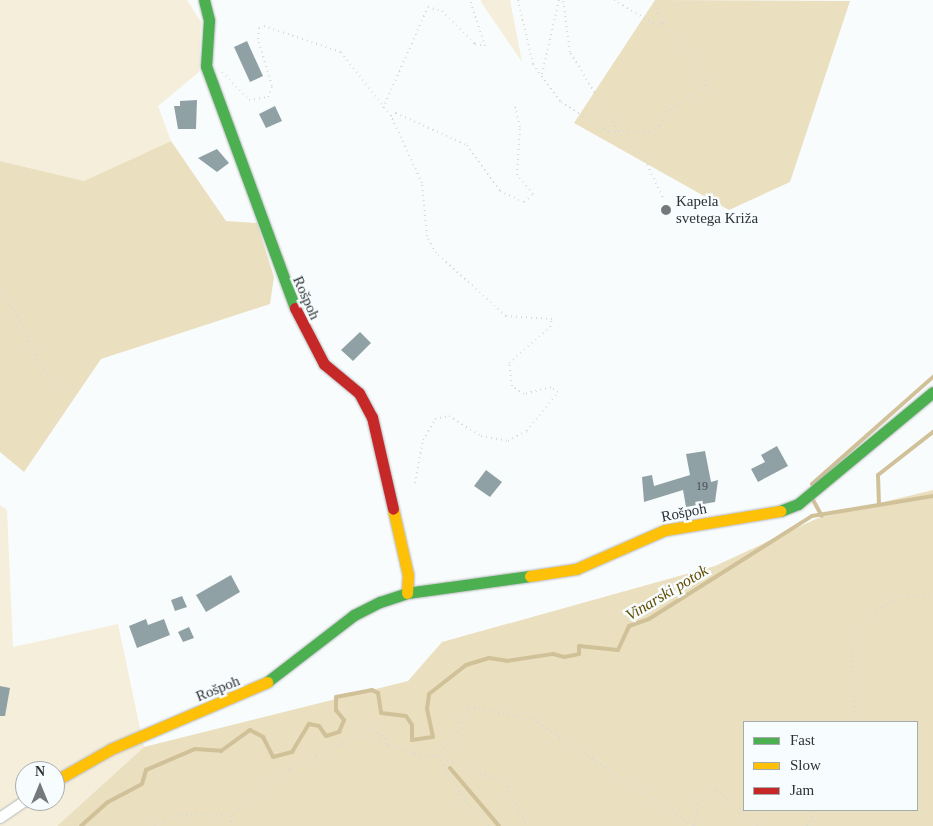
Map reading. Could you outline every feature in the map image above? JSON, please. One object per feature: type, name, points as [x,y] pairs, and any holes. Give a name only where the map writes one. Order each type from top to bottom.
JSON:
[{"type":"street","name":"Rošpoh","points":[[204,0],[209,20],[206,66],[224,122],[245,165],[272,258],[310,344],[324,364],[358,393],[372,417],[408,575],[407,593]]},
{"type":"street","name":"Rošpoh","points":[[65,775],[111,749],[242,696],[286,671],[354,615],[407,593],[576,569],[665,530],[773,514],[798,504],[933,392]]},
{"type":"street","points":[[0,818],[15,808]]},
{"type":"path","points":[[383,108],[428,7],[442,11],[475,44],[485,46],[470,0]]},
{"type":"path","points":[[518,0],[523,34],[533,64],[561,102],[609,132],[650,132],[660,126],[665,112],[707,86],[704,75],[663,24],[653,0]]},
{"type":"path","points":[[542,74],[561,0]]},
{"type":"path","points":[[561,0],[570,52],[618,131],[645,160],[664,200]]},
{"type":"path","points":[[614,0],[656,25],[663,24]]},
{"type":"path","points":[[206,66],[217,68],[249,100],[263,100],[272,86],[258,39],[259,28],[264,26],[341,52],[391,116],[422,183],[427,236],[436,253],[506,316],[552,319],[550,327],[509,363],[512,386],[524,394],[551,387],[558,392],[527,431],[508,441],[481,436],[449,416],[435,419],[423,440],[415,484]]},
{"type":"path","points":[[391,116],[396,113],[467,145],[500,190],[524,202],[533,194],[517,175],[520,127],[515,107]]},
{"type":"path","points":[[0,291],[21,322],[36,361],[61,389]]},
{"type":"path","points":[[854,721],[852,650],[858,631],[877,610],[903,596],[933,597]]},
{"type":"path","points":[[438,756],[458,732],[468,706],[534,720],[694,826],[698,803],[716,789],[759,826]]},
{"type":"path","points":[[365,724],[390,742],[415,754],[438,756],[504,782],[527,826]]},
{"type":"path","points":[[154,826],[181,814],[231,816],[280,774],[338,744],[360,735],[390,742]]},
{"type":"path","points":[[438,756],[464,800],[490,826]]},
{"type":"path","points":[[807,826],[815,811]]},
{"type":"path","points":[[231,816],[232,826]]},
{"type":"shaded area","points":[[0,0],[187,0],[201,22],[199,72],[158,106],[171,141],[84,181],[0,161]]},
{"type":"shaded area","points":[[481,0],[510,0],[522,62],[481,2]]},
{"type":"shaded area","points":[[655,0],[850,1],[790,182],[729,210],[574,123]]},
{"type":"shaded area","points":[[171,141],[226,221],[257,223],[274,277],[270,304],[101,359],[24,472],[0,452],[0,161],[84,181]]},
{"type":"shaded area","points":[[933,490],[933,826],[57,826],[144,747],[408,681],[442,642],[715,566],[818,518]]},
{"type":"shaded area","points":[[0,505],[7,510],[13,647],[118,624],[144,747],[57,826],[0,826]]},
{"type":"building","points":[[247,41],[263,76],[250,82],[234,47]]},
{"type":"building","points":[[197,100],[196,129],[178,129],[174,106],[180,106],[180,101]]},
{"type":"building","points":[[275,106],[282,121],[266,128],[259,114]]},
{"type":"building","points":[[217,149],[229,163],[217,172],[198,158]]},
{"type":"building","points":[[360,332],[371,343],[353,361],[341,350]]},
{"type":"building","points":[[777,446],[788,466],[758,482],[751,469],[765,462],[761,455]]},
{"type":"building","points":[[705,451],[711,482],[718,480],[715,502],[686,507],[683,490],[644,502],[642,477],[652,475],[654,486],[690,475],[686,454]]},
{"type":"building","points":[[486,470],[502,482],[490,497],[474,486]]},
{"type":"building","points":[[231,575],[240,592],[206,612],[196,595]]},
{"type":"building","points":[[182,596],[187,607],[175,611],[171,600]]},
{"type":"building","points":[[146,619],[148,625],[164,619],[170,635],[137,648],[129,626]]},
{"type":"building","points":[[189,627],[194,638],[183,642],[178,632]]},
{"type":"building","points":[[0,686],[10,688],[5,716],[0,716]]},
{"type":"waterway","points":[[812,484],[933,377]]},
{"type":"waterway","points":[[879,504],[878,475],[933,432]]},
{"type":"waterway","name":"Vinarski potok","points":[[81,826],[108,802],[142,784],[146,770],[195,749],[221,751],[250,730],[263,737],[273,757],[292,752],[309,724],[319,726],[326,736],[339,732],[344,720],[336,710],[336,697],[372,690],[378,693],[381,713],[406,716],[412,725],[412,740],[433,737],[427,709],[429,694],[466,665],[489,658],[507,661],[553,654],[564,657],[579,654],[579,646],[618,650],[629,626],[649,619],[812,516],[933,496]]},
{"type":"waterway","points":[[813,500],[822,516]]},
{"type":"waterway","points":[[450,768],[499,826]]},
{"type":"traffic: fast","points":[[204,0],[209,20],[206,66],[295,308]]},
{"type":"traffic: fast","points":[[780,511],[798,504],[933,392]]},
{"type":"traffic: fast","points":[[267,682],[354,615],[380,602],[407,593],[530,576]]},
{"type":"traffic: slow","points":[[393,509],[408,575],[407,593]]},
{"type":"traffic: slow","points":[[530,576],[576,569],[665,530],[780,511]]},
{"type":"traffic: slow","points":[[65,775],[111,749],[267,682]]},
{"type":"traffic: jam","points":[[295,308],[324,364],[359,393],[372,417],[393,509]]},
{"type":"place","name":"Kapela svetega Križa","points":[[666,210]]}]
